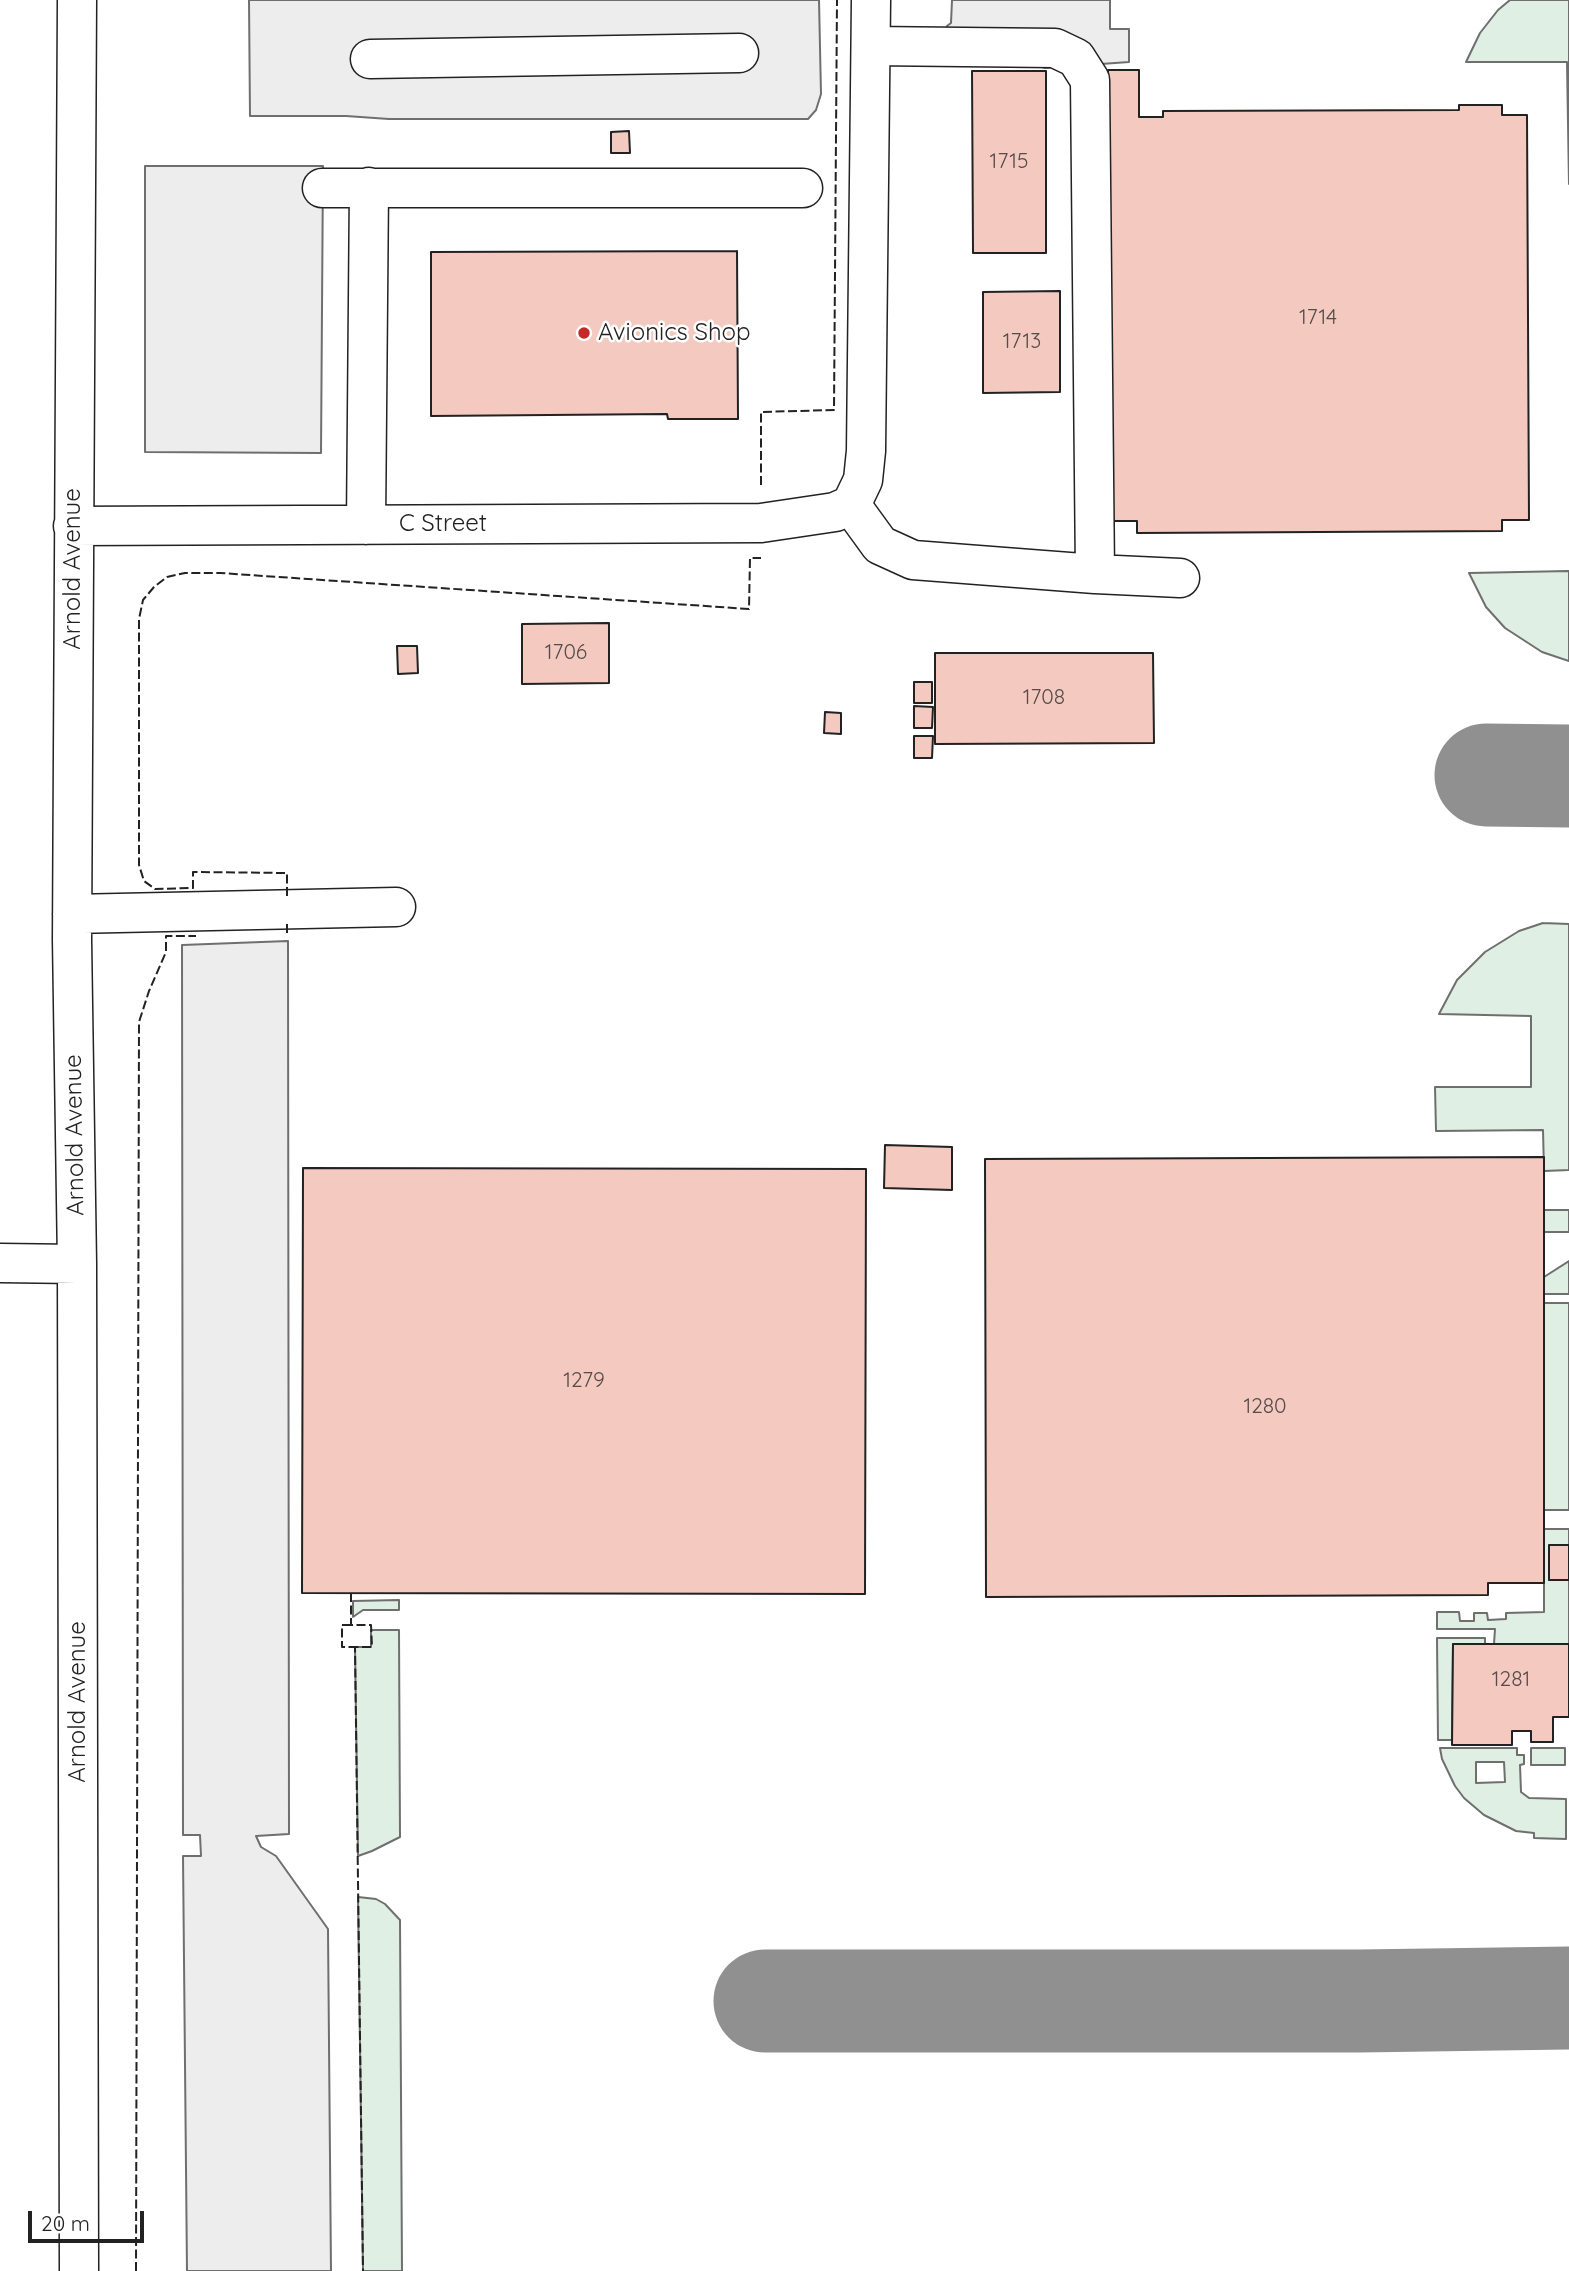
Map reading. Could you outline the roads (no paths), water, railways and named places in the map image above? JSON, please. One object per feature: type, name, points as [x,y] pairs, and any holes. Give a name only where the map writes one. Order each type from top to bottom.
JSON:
[{"type":"street","name":"Arnold Avenue","points":[[77,0],[72,914],[77,1264],[79,2271]]},
{"type":"street","points":[[872,0],[866,452],[863,480],[851,505],[880,545],[913,560],[1180,578]]},
{"type":"street","points":[[871,46],[1055,48],[1076,58],[1090,80],[1095,574]]},
{"type":"street","points":[[370,59],[739,53]]},
{"type":"street","points":[[366,525],[369,187]]},
{"type":"street","points":[[323,188],[803,188]]},
{"type":"street","name":"C Street","points":[[73,527],[761,523],[835,512],[851,505]]},
{"type":"street","points":[[72,914],[396,907]]},
{"type":"street","points":[[0,1263],[77,1264]]},
{"type":"place","name":"Avionics Shop","points":[[584,333]]}]
